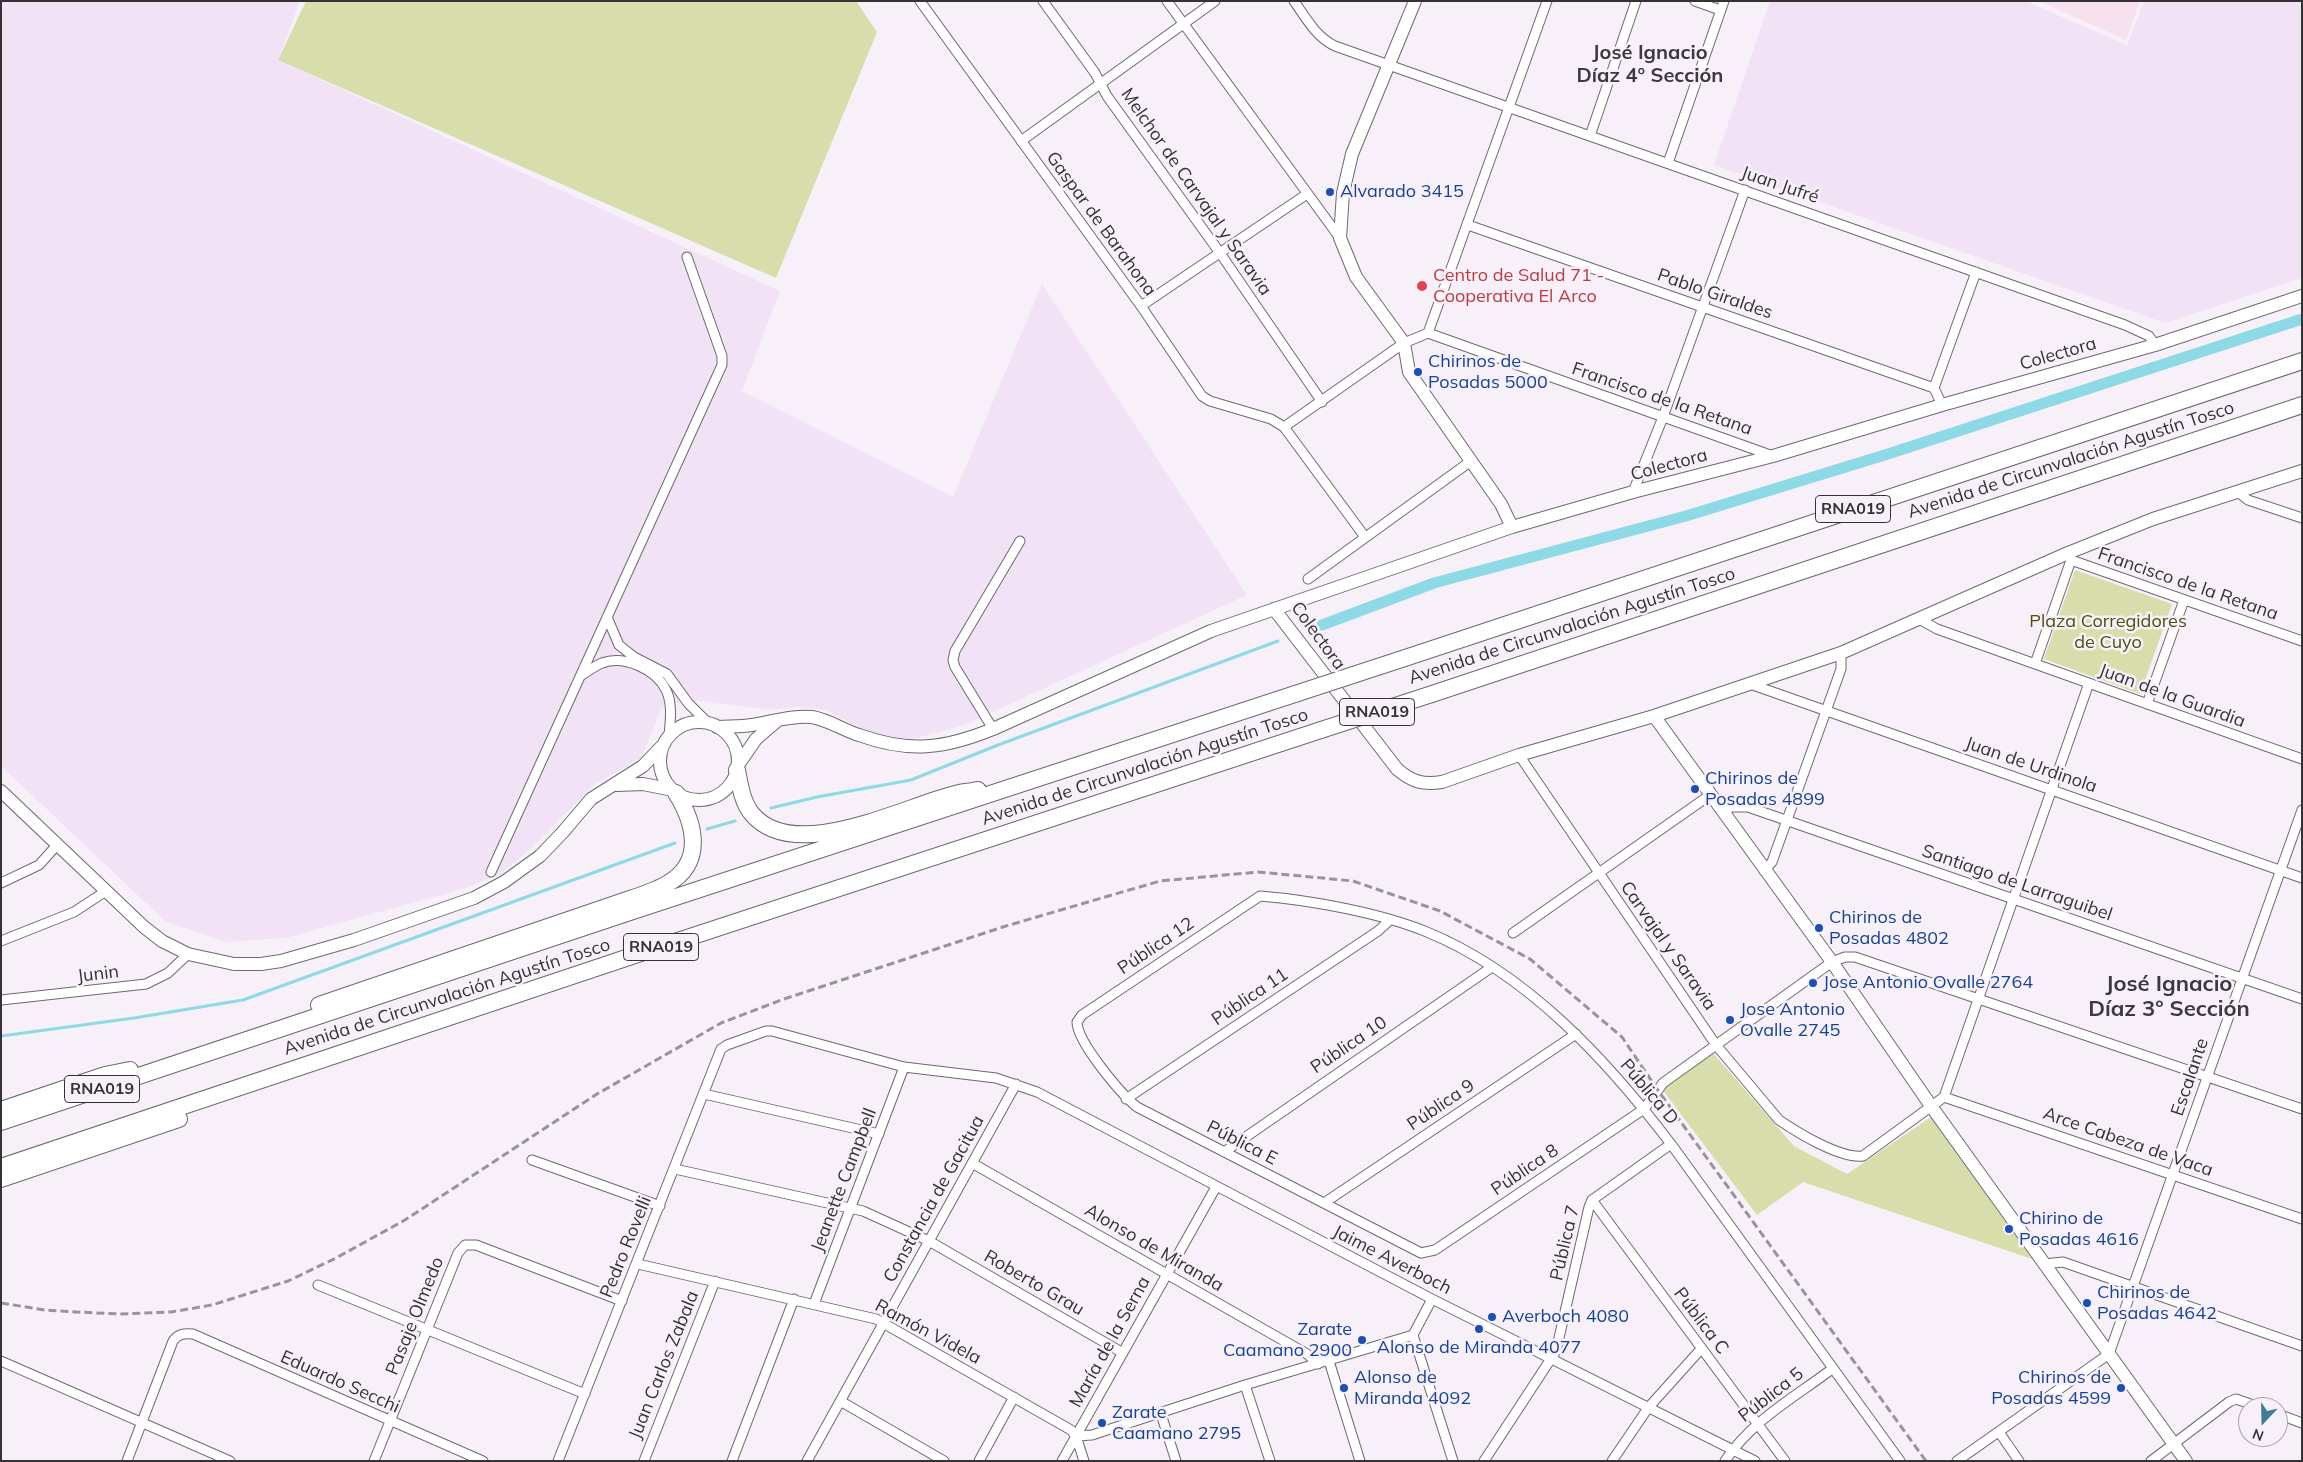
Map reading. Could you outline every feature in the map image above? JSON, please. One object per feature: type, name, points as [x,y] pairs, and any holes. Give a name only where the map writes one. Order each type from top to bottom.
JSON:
[{"type":"highway","name":"Avenida de Circunvalación Agustín Tosco","points":[[1,1122],[2302,361]]},
{"type":"highway","name":"Avenida de Circunvalación Agustín Tosco","points":[[1,1167],[2302,405]]},
{"type":"highway","points":[[737,768],[743,796],[752,813],[767,825],[792,834],[834,831],[953,794],[1025,783]]},
{"type":"highway","points":[[252,1038],[329,1001],[620,902],[667,884],[675,879],[686,866],[694,844],[689,815],[674,792]]},
{"type":"highway","points":[[1,1110],[105,1075],[204,1055]]},
{"type":"highway","points":[[1,1179],[231,1102],[301,1067]]},
{"type":"main road","points":[[1415,1],[1352,154],[1343,193],[1340,238],[1356,277],[1404,343],[1409,372],[1501,504],[1512,526]]},
{"type":"main road","name":"Colectora","points":[[2302,296],[2155,344],[1773,456],[1512,526],[1274,609],[1397,770],[1409,780],[1430,784],[1442,782],[1519,755],[1654,716],[1841,653],[2153,519],[2302,471]]},
{"type":"main road","points":[[1,791],[156,936],[188,954],[234,964],[261,964],[354,940],[474,898],[504,882],[529,865],[564,832],[591,798],[643,766],[666,740],[687,724],[750,725],[802,716],[814,717],[881,743],[917,748],[940,746],[960,742],[992,729],[1211,631],[1274,609]]},
{"type":"main road","points":[[1654,716],[1764,871],[1832,962],[1931,1106],[2186,1461]]},
{"type":"main road","points":[[612,785],[644,784],[674,792],[693,800],[712,798],[727,788],[737,768],[756,739],[779,719]]},
{"type":"main road","points":[[713,725],[730,738],[735,746],[738,756],[737,768]]},
{"type":"main road","points":[[666,740],[660,753],[661,771],[667,785],[674,792]]},
{"type":"street","name":"Gaspar de Barahona","points":[[920,1],[1141,306],[1202,396],[1210,401],[1264,417],[1284,427]]},
{"type":"street","name":"Melchor de Carvajal y Saravia","points":[[1043,1],[1101,84],[1107,96],[1220,253],[1322,402]]},
{"type":"street","points":[[1167,1],[1340,238]]},
{"type":"street","points":[[1021,141],[1215,1]]},
{"type":"street","name":"Juan Jufré","points":[[1294,1],[1326,42],[2125,325],[2149,336],[2155,344]]},
{"type":"street","points":[[1365,537],[1284,427],[1404,343],[1428,334],[1547,1]]},
{"type":"street","points":[[1590,136],[1636,1]]},
{"type":"street","points":[[1668,163],[1722,6],[1696,1]]},
{"type":"street","points":[[1633,492],[1663,417],[1745,190]]},
{"type":"street","points":[[1141,306],[1307,194]]},
{"type":"street","name":"Pablo Giraldes","points":[[1468,225],[1934,388]]},
{"type":"street","points":[[491,872],[582,676],[607,616],[722,365],[722,356],[687,257]]},
{"type":"street","points":[[1942,405],[1934,388],[1976,272]]},
{"type":"street","name":"Francisco de la Retana","points":[[1428,334],[1773,456]]},
{"type":"street","points":[[1308,579],[1471,461]]},
{"type":"street","points":[[2238,492],[2248,500],[2302,518]]},
{"type":"street","points":[[992,729],[955,667],[955,651],[1020,541]]},
{"type":"street","points":[[2035,664],[2069,556]]},
{"type":"street","name":"Francisco de la Retana","points":[[2069,556],[2184,600],[2302,641]]},
{"type":"street","points":[[2147,704],[2184,600]]},
{"type":"street","points":[[607,616],[619,645],[634,657],[666,674],[688,703],[713,725]]},
{"type":"street","name":"Juan de la Guardia","points":[[1919,619],[1937,629],[2302,759]]},
{"type":"street","points":[[1764,871],[1772,862],[1841,669],[1841,653]]},
{"type":"street","points":[[582,676],[603,663],[612,661],[629,663],[648,671],[662,684],[666,691],[670,710],[666,740]]},
{"type":"street","points":[[1931,1106],[1944,1097],[2089,683]]},
{"type":"street","name":"Juan de Urdinola","points":[[1749,684],[2302,878]]},
{"type":"street","name":"Carvajal y Saravia","points":[[1519,755],[1716,1045],[1779,1120],[1790,1128],[1848,1156],[1864,1156],[1931,1106]]},
{"type":"street","points":[[1513,933],[1710,795]]},
{"type":"street","name":"Santiago de Larraguibel","points":[[1723,813],[1732,807],[1741,805],[2302,1000]]},
{"type":"street","name":"Escalante","points":[[2109,1354],[2302,810]]},
{"type":"street","points":[[1,883],[39,866],[57,845]]},
{"type":"street","points":[[1,941],[66,917],[106,890]]},
{"type":"street","name":"Pública D","points":[[1260,896],[1298,901],[1390,920],[1426,931],[1448,941],[1492,967],[1553,1012],[1576,1034],[1644,1109],[1900,1461]]},
{"type":"street","name":"Pública 12","points":[[1077,1028],[1077,1022],[1082,1015],[1260,896]]},
{"type":"street","name":"Pública 11","points":[[1126,1098],[1378,932],[1390,920]]},
{"type":"street","name":"Junin","points":[[1,1000],[146,984],[168,973],[188,954]]},
{"type":"street","points":[[1644,1109],[1663,1082],[1832,962],[1845,957],[1855,957],[1979,998],[2302,1109]]},
{"type":"street","name":"Pública 10","points":[[1224,1152],[1492,967]]},
{"type":"street","name":"Pública E","points":[[1077,1028],[1105,1073],[1126,1098],[1153,1116],[1421,1253]]},
{"type":"street","name":"Jaime Averboch","points":[[724,1046],[766,1031],[772,1031],[904,1067],[996,1078],[1037,1092],[1432,1299],[1756,1461]]},
{"type":"street","name":"Pública 9","points":[[1324,1203],[1576,1034]]},
{"type":"street","name":"Pedro Rovelli","points":[[558,1461],[724,1046]]},
{"type":"street","name":"Jeanette Campbell","points":[[814,1304],[904,1067]]},
{"type":"street","name":"Constancia de Gacitua","points":[[808,1461],[1016,1084]]},
{"type":"street","points":[[704,1094],[879,1134]]},
{"type":"street","name":"Arce Cabeza de Vaca","points":[[1944,1097],[2302,1218]]},
{"type":"street","name":"Pública 8","points":[[1421,1253],[1436,1250],[1644,1109]]},
{"type":"street","name":"Pública 7","points":[[1484,1461],[1551,1358],[1558,1344],[1592,1200],[1671,1144]]},
{"type":"street","points":[[532,1160],[660,1206]]},
{"type":"street","name":"Alonso de Miranda","points":[[972,1163],[1307,1354],[1318,1364]]},
{"type":"street","name":"Roberto Grau","points":[[675,1169],[863,1211],[929,1241],[1123,1353]]},
{"type":"street","name":"María de la Serna","points":[[1062,1461],[1216,1187]]},
{"type":"street","name":"Pública C","points":[[1592,1200],[1785,1461]]},
{"type":"street","name":"Pasaje Olmedo","points":[[374,1461],[461,1248],[470,1244],[622,1302]]},
{"type":"street","points":[[2044,1264],[2063,1262],[2302,1346]]},
{"type":"street","name":"Ramón Videla","points":[[638,1264],[868,1316],[885,1323],[1014,1397],[1071,1430],[1076,1436]]},
{"type":"street","name":"Juan Carlos Zabala","points":[[644,1461],[714,1281]]},
{"type":"street","points":[[318,1285],[428,1328],[585,1394]]},
{"type":"street","points":[[732,1461],[794,1299]]},
{"type":"street","points":[[1084,1461],[1076,1436],[1092,1435],[1245,1385],[1413,1335],[1432,1299]]},
{"type":"street","name":"Eduardo Secchi","points":[[141,1422],[176,1337],[184,1333],[202,1338],[390,1422],[483,1461]]},
{"type":"street","points":[[1413,1335],[1453,1461]]},
{"type":"street","points":[[1612,1461],[1648,1408],[1701,1349]]},
{"type":"street","points":[[1957,1461],[2109,1354]]},
{"type":"street","points":[[1,1361],[230,1461]]},
{"type":"street","points":[[1329,1361],[1360,1461]]},
{"type":"street","name":"Pública 5","points":[[1725,1461],[1733,1449],[1758,1423],[1832,1369]]},
{"type":"street","points":[[1245,1385],[1270,1461]]},
{"type":"street","points":[[978,1461],[1014,1397]]},
{"type":"street","points":[[2151,1461],[2236,1399],[2238,1400]]},
{"type":"street","points":[[842,1402],[944,1461]]},
{"type":"street","points":[[1161,1414],[1176,1461]]},
{"type":"street","points":[[2288,1418],[2302,1423]]},
{"type":"street","points":[[127,1461],[141,1422]]},
{"type":"street","points":[[1999,1432],[2019,1461]]},
{"type":"shaded area","points":[[1,1],[300,1],[278,60],[780,291],[742,391],[953,497],[1042,284],[1247,595],[964,725],[905,741],[874,735],[826,710],[798,707],[769,710],[687,699],[661,709],[641,758],[595,784],[529,850],[501,874],[466,888],[286,938],[225,942],[165,921],[1,766]]},
{"type":"shaded area","points":[[1770,1],[2025,1],[2127,45],[2144,1],[2302,1],[2302,278],[2165,323],[1714,165]]},
{"type":"shaded area","points":[[2039,1],[2140,1],[2126,40]]},
{"type":"green space","points":[[306,1],[856,1],[877,32],[776,278],[278,60]]},
{"type":"green space","name":"Plaza Corregidores de Cuyo","points":[[2075,570],[2172,604],[2140,694],[2044,659]]},
{"type":"green space","points":[[1713,1053],[1794,1146],[1847,1174],[1931,1117],[2032,1259],[1803,1182],[1757,1215],[1662,1089]]},
{"type":"waterway","points":[[1322,625],[1434,583],[1686,516],[1888,454],[2302,319]]},
{"type":"waterway","points":[[771,808],[817,797],[911,780],[998,745],[1278,641]]},
{"type":"waterway","points":[[707,829],[735,821]]},
{"type":"waterway","points":[[1,1036],[134,1018],[243,1000],[675,843]]},
{"type":"railway","points":[[1,1303],[45,1310],[76,1312],[121,1314],[171,1312],[212,1305],[288,1281],[336,1258],[405,1220],[597,1094],[721,1023],[784,999],[1006,926],[1160,881],[1258,872],[1353,881],[1440,911],[1530,959],[1622,1037],[1657,1089],[1926,1461]]},
{"type":"place","name":"Alvarado 3415","points":[[1330,192]]},
{"type":"place","name":"Centro de Salud 71 - Cooperativa El Arco","points":[[1422,286]]},
{"type":"place","name":"Chirinos de Posadas 5000","points":[[1418,372]]},
{"type":"place","name":"Chirinos de Posadas 4899","points":[[1695,789]]},
{"type":"place","name":"Chirinos de Posadas 4802","points":[[1819,928]]},
{"type":"place","name":"Jose Antonio Ovalle 2764","points":[[1813,983]]},
{"type":"place","name":"Jose Antonio Ovalle 2745","points":[[1730,1020]]},
{"type":"place","name":"Chirino de Posadas 4616","points":[[2009,1229]]},
{"type":"place","name":"Chirinos de Posadas 4642","points":[[2087,1303]]},
{"type":"place","name":"Averboch 4080","points":[[1492,1317]]},
{"type":"place","name":"Alonso de Miranda 4077","points":[[1479,1329]]},
{"type":"place","name":"Zarate Caamano 2900","points":[[1362,1340]]},
{"type":"place","name":"Alonso de Miranda 4092","points":[[1344,1388]]},
{"type":"place","name":"Chirinos de Posadas 4599","points":[[2121,1388]]},
{"type":"place","name":"Zarate Caamano 2795","points":[[1102,1423]]},
{"type":"district","name":"José Ignacio Díaz 4° Sección","points":[[1650,64]]},
{"type":"district","name":"José Ignacio Díaz 3° Sección","points":[[2169,996]]}]
